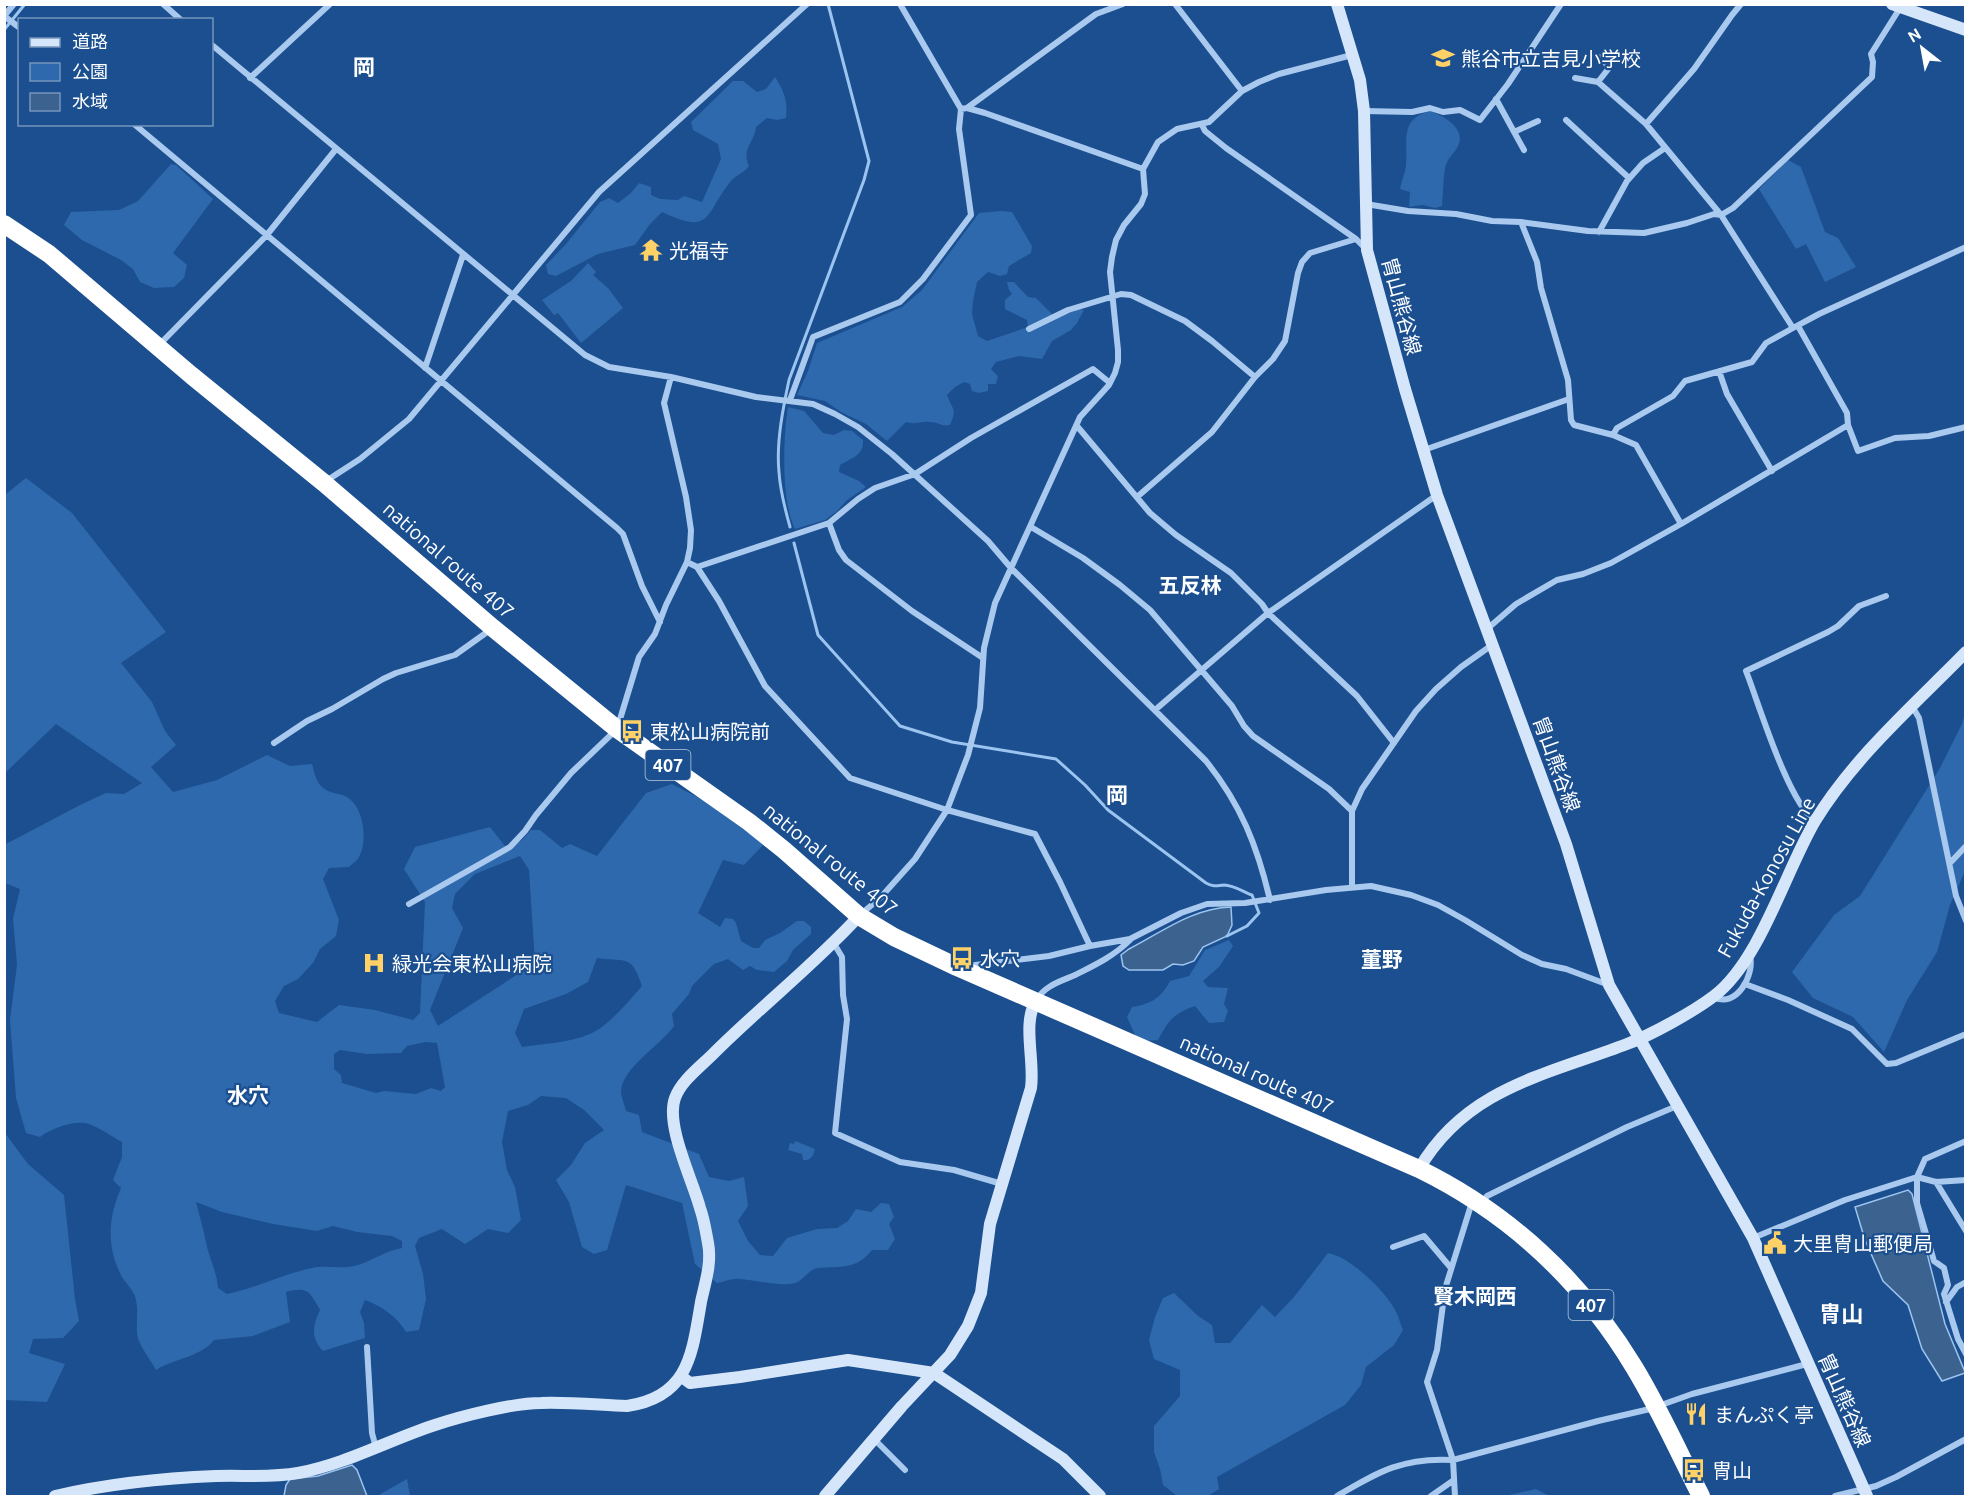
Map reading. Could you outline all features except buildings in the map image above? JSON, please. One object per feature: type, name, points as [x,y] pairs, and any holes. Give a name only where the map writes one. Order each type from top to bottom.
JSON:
[{"type":"highway","name":"national route 407","points":[[4,224],[49,254],[324,483],[493,628],[617,729],[749,822],[859,916],[894,937],[957,967],[1419,1169],[1477,1201],[1548,1259],[1586,1299],[1623,1350],[1701,1497]]},
{"type":"main road","name":"胄山熊谷線","points":[[1337,4],[1360,80],[1364,111],[1367,250],[1437,495],[1566,844],[1609,986],[1753,1238],[1866,1493]]},
{"type":"main road","points":[[1896,6],[1965,30]]},
{"type":"main road","name":"Fukuda-Konosu Line","points":[[1419,1169],[1442,1136],[1494,1095],[1522,1081],[1640,1039],[1713,996],[1739,970],[1816,821],[1849,775],[1965,652]]},
{"type":"main road","points":[[55,1497],[86,1489],[143,1482],[299,1473],[343,1461],[436,1424],[521,1404],[627,1406],[641,1404],[665,1393],[682,1377],[691,1358],[709,1256],[700,1208],[677,1138],[673,1109],[675,1096],[685,1082],[732,1035],[859,916]]},
{"type":"main road","points":[[825,1497],[902,1406],[934,1373],[959,1342],[975,1312],[981,1293],[990,1224],[1031,1088],[1030,1018],[1031,1008],[1036,1001]]},
{"type":"main road","points":[[682,1377],[690,1383],[700,1382],[848,1360],[934,1373],[1063,1459],[1100,1497]]},
{"type":"street","points":[[14,4],[4,16],[18,26]]},
{"type":"street","points":[[164,4],[180,18]]},
{"type":"street","points":[[250,78],[330,4]]},
{"type":"street","points":[[324,483],[388,438],[409,420],[598,192],[807,4]]},
{"type":"street","points":[[900,4],[964,109],[1143,169]]},
{"type":"street","points":[[790,400],[813,337],[900,302],[923,279],[971,215],[959,129],[964,109],[1096,14],[1123,4]]},
{"type":"street","points":[[1175,4],[1242,91]]},
{"type":"street","points":[[1364,111],[1412,112],[1430,108],[1443,112],[1460,110],[1480,120],[1561,4]]},
{"type":"street","points":[[1646,124],[1694,69],[1741,4]]},
{"type":"street","points":[[1365,204],[1408,211],[1456,214],[1492,221],[1521,222],[1599,232],[1644,233],[1714,214],[1721,215],[1732,208],[1872,77],[1871,54],[1896,6]]},
{"type":"street","points":[[213,46],[585,355],[609,367],[756,397],[813,404],[858,427],[915,474],[988,541],[1011,568],[1206,761],[1235,801],[1253,840],[1270,900]]},
{"type":"street","points":[[859,916],[888,890],[915,859],[947,810],[968,755],[979,714],[983,658],[995,603],[1080,417],[1110,383],[1118,362],[1110,272],[1116,240],[1124,225],[1142,204],[1143,169],[1158,142],[1177,129],[1209,122],[1242,91],[1279,74],[1353,55]]},
{"type":"street","points":[[1598,82],[1609,68],[1601,57]]},
{"type":"street","points":[[1575,78],[1598,82],[1646,124],[1721,215],[1796,327],[1847,413],[1848,425],[1858,451],[1895,438],[1929,436],[1965,427]]},
{"type":"street","points":[[1496,99],[1524,150]]},
{"type":"street","points":[[1566,120],[1629,178]]},
{"type":"street","points":[[1514,132],[1538,121]]},
{"type":"street","points":[[1202,125],[1205,131],[1226,148],[1356,239],[1367,250]]},
{"type":"street","points":[[136,126],[622,534],[642,586],[660,622]]},
{"type":"street","points":[[1599,232],[1629,178],[1643,163],[1665,148]]},
{"type":"street","points":[[158,346],[266,236],[336,149]]},
{"type":"street","points":[[1521,222],[1537,262],[1544,298],[1568,380],[1571,420],[1574,425],[1613,435],[1636,445],[1681,524]]},
{"type":"street","points":[[1137,497],[1212,432],[1255,377],[1273,359],[1285,341],[1302,262],[1310,254],[1356,239]]},
{"type":"street","points":[[1613,435],[1617,428],[1673,396],[1685,381],[1754,361],[1761,347],[1819,314],[1965,248]]},
{"type":"street","points":[[425,368],[463,255]]},
{"type":"street","points":[[1029,329],[1068,310],[1121,294],[1131,294],[1185,321],[1212,340],[1255,377]]},
{"type":"street","points":[[697,567],[829,523],[875,488],[915,474],[971,438],[1093,369],[1110,383]]},
{"type":"street","points":[[1719,371],[1727,394],[1772,471]]},
{"type":"street","points":[[409,903],[510,847],[571,773],[617,729],[639,657],[655,634],[687,562],[691,539],[687,508],[664,403],[671,378]]},
{"type":"street","points":[[1423,450],[1569,399]]},
{"type":"street","points":[[1487,629],[1516,604],[1557,580],[1583,574],[1611,563],[1848,425]]},
{"type":"street","points":[[1077,426],[1150,513],[1176,535],[1231,573],[1268,612],[1357,696],[1394,743]]},
{"type":"street","points":[[1155,710],[1268,612],[1437,495]]},
{"type":"street","points":[[829,523],[838,550],[846,560],[912,611],[983,658]]},
{"type":"street","points":[[1031,527],[1083,558],[1150,610],[1232,706],[1244,726],[1253,735],[1329,789],[1352,811]]},
{"type":"street","points":[[687,562],[697,567],[719,601],[765,686],[850,778],[947,810],[1035,834],[1090,946]]},
{"type":"street","points":[[1816,821],[1806,812],[1785,776],[1746,671],[1828,633],[1859,606],[1886,596]]},
{"type":"street","points":[[274,742],[383,679],[455,655],[493,628]]},
{"type":"street","points":[[1352,887],[1352,811],[1362,789],[1416,711],[1436,689],[1476,655],[1492,645]]},
{"type":"street","points":[[1912,706],[1919,718],[1956,896],[1965,921]]},
{"type":"street","points":[[1950,863],[1965,846]]},
{"type":"street","points":[[1036,1001],[1041,993],[1053,984],[1111,956],[1130,939],[1191,909],[1207,904],[1245,903],[1352,887],[1380,887],[1412,895],[1465,920],[1522,955],[1609,986]]},
{"type":"street","points":[[957,967],[1049,956],[1130,939]]},
{"type":"street","points":[[833,942],[842,957],[843,996],[847,1019],[835,1133],[900,1162],[954,1170],[1002,1184]]},
{"type":"street","points":[[1713,996],[1720,1000],[1728,1000],[1739,993],[1752,964],[1749,953]]},
{"type":"street","points":[[1745,984],[1788,1000],[1852,1029],[1887,1064],[1896,1063],[1965,1034]]},
{"type":"street","points":[[1455,1497],[1453,1460],[1426,1382],[1437,1350],[1445,1289],[1477,1201],[1627,1127],[1678,1106]]},
{"type":"street","points":[[1965,1141],[1925,1160],[1917,1177],[1917,1203],[1934,1261],[1944,1268],[1948,1285],[1944,1294],[1958,1339],[1965,1353]]},
{"type":"street","points":[[1753,1238],[1845,1200],[1917,1177],[1936,1182],[1965,1180]]},
{"type":"street","points":[[1936,1182],[1965,1231]]},
{"type":"street","points":[[1393,1247],[1424,1236],[1451,1268]]},
{"type":"street","points":[[1946,1302],[1957,1287],[1965,1282]]},
{"type":"street","points":[[367,1347],[372,1433],[376,1448]]},
{"type":"street","points":[[1337,1497],[1393,1466],[1430,1459],[1453,1460],[1807,1364]]},
{"type":"street","points":[[1835,1497],[1866,1493],[1965,1439]]},
{"type":"street","points":[[875,1440],[905,1470]]},
{"type":"street","points":[[1431,1497],[1454,1480]]},
{"type":"green space","points":[[775,77],[785,96],[786,118],[777,120],[767,118],[756,127],[746,155],[749,166],[731,181],[706,218],[690,222],[662,212],[635,245],[598,254],[556,276],[548,274],[546,265],[600,202],[609,198],[618,203],[639,183],[651,187],[651,195],[660,199],[678,200],[684,196],[702,202],[721,159],[718,144],[693,130],[691,122],[733,81],[743,81],[757,92],[766,89]]},
{"type":"green space","points":[[1430,111],[1453,124],[1460,141],[1445,168],[1442,206],[1409,207],[1410,192],[1400,189],[1406,166],[1407,132],[1413,119]]},
{"type":"green space","points":[[1788,160],[1801,167],[1825,232],[1838,238],[1856,267],[1825,282],[1806,244],[1796,249],[1759,189]]},
{"type":"green space","points":[[171,164],[176,165],[213,199],[173,253],[187,265],[184,278],[174,287],[154,288],[140,282],[133,269],[121,260],[82,240],[64,225],[71,212],[119,210],[138,201]]},
{"type":"green space","points":[[1012,212],[1032,246],[1031,253],[1009,266],[1007,274],[1000,276],[988,272],[977,282],[972,314],[978,336],[987,341],[1028,327],[1027,320],[1005,309],[1005,300],[1012,294],[1007,282],[1014,282],[1028,297],[1036,298],[1055,317],[1079,309],[1084,310],[1071,330],[1052,341],[1042,359],[1019,356],[996,362],[991,369],[998,376],[996,384],[988,384],[988,391],[979,393],[972,391],[970,384],[964,382],[947,395],[954,412],[950,425],[906,422],[887,441],[866,424],[825,401],[797,395],[817,343],[902,307],[922,290],[979,213]]},
{"type":"green space","points":[[588,263],[596,272],[593,275],[608,288],[623,308],[581,343],[558,313],[554,315],[542,300],[571,281]]},
{"type":"green space","points":[[788,407],[804,411],[823,433],[834,435],[844,430],[852,431],[863,440],[859,453],[840,465],[839,472],[859,481],[866,487],[825,520],[795,529],[790,517],[785,486],[784,451]]},
{"type":"green space","points":[[26,478],[72,513],[166,632],[121,663],[152,702],[165,731],[176,745],[151,767],[173,792],[217,780],[267,755],[290,766],[312,764],[316,779],[321,786],[328,791],[344,795],[357,808],[364,834],[359,857],[349,867],[329,868],[323,879],[339,920],[336,936],[320,949],[313,963],[298,979],[284,986],[275,1001],[279,1013],[317,1022],[339,1005],[375,1010],[413,1020],[420,1013],[425,902],[404,869],[415,847],[490,827],[505,846],[521,841],[531,830],[540,830],[562,848],[570,844],[597,856],[646,793],[672,784],[701,799],[764,844],[744,865],[723,860],[698,913],[720,927],[725,918],[733,919],[741,941],[753,948],[759,948],[765,940],[797,921],[804,921],[811,927],[811,934],[774,972],[757,970],[750,966],[743,970],[728,959],[714,964],[692,986],[689,994],[672,1014],[674,1026],[627,1075],[622,1084],[621,1093],[626,1111],[639,1115],[642,1132],[699,1154],[709,1177],[729,1181],[744,1177],[748,1206],[738,1221],[748,1241],[760,1255],[773,1256],[787,1238],[817,1229],[837,1228],[848,1221],[856,1209],[871,1212],[881,1203],[889,1204],[894,1217],[889,1224],[895,1239],[888,1250],[872,1250],[860,1261],[848,1266],[815,1269],[795,1283],[776,1284],[737,1279],[717,1283],[695,1264],[682,1203],[626,1185],[607,1250],[594,1254],[582,1247],[569,1202],[556,1180],[571,1165],[585,1143],[604,1130],[584,1110],[566,1098],[541,1096],[528,1105],[508,1111],[502,1142],[507,1170],[515,1187],[521,1220],[508,1233],[488,1229],[465,1244],[442,1229],[419,1238],[415,1246],[423,1274],[426,1299],[419,1330],[406,1332],[388,1313],[365,1300],[360,1312],[364,1323],[365,1338],[323,1351],[314,1336],[320,1310],[308,1292],[293,1290],[286,1292],[290,1322],[253,1336],[214,1340],[209,1346],[195,1354],[156,1370],[138,1338],[135,1296],[122,1277],[111,1244],[111,1221],[121,1188],[113,1180],[122,1157],[122,1142],[83,1123],[63,1126],[40,1137],[26,1133],[16,1098],[10,1020],[17,965],[13,919],[20,889],[5,883],[4,841],[6,844],[106,793],[124,794],[142,783],[56,724],[5,773],[6,494]],"holes":[[[520,856],[529,870],[535,963],[438,1026],[430,1010],[463,928],[452,908],[455,894],[475,874]],[[597,958],[627,961],[635,968],[642,986],[611,1020],[590,1034],[562,1042],[522,1047],[515,1033],[524,1009],[566,994],[588,982]],[[426,1042],[437,1043],[445,1087],[441,1091],[431,1088],[416,1094],[384,1091],[376,1093],[342,1083],[341,1075],[334,1069],[334,1054],[340,1050],[367,1054],[401,1053],[407,1046]],[[196,1202],[222,1212],[273,1224],[317,1231],[333,1226],[357,1232],[392,1236],[402,1241],[402,1248],[354,1266],[312,1268],[227,1294],[218,1288]]]},
{"type":"green space","points":[[1965,712],[1965,871],[1950,905],[1937,952],[1907,1000],[1884,1052],[1853,1017],[1813,998],[1792,972],[1834,915],[1860,896],[1940,768],[1962,724]]},
{"type":"green space","points":[[1229,940],[1233,946],[1219,967],[1203,981],[1208,987],[1228,988],[1224,1004],[1228,1011],[1224,1022],[1209,1023],[1195,1006],[1172,1018],[1158,1040],[1145,1041],[1135,1035],[1127,1017],[1132,1007],[1155,999],[1170,981],[1189,976],[1205,950]]},
{"type":"green space","points":[[5,1133],[28,1164],[64,1195],[79,1321],[63,1338],[33,1339],[29,1353],[65,1364],[47,1402],[5,1400]]},
{"type":"green space","points":[[795,1141],[815,1149],[811,1158],[803,1160],[802,1154],[788,1150],[790,1143],[794,1144]]},
{"type":"green space","points":[[1328,1253],[1346,1260],[1374,1283],[1389,1300],[1403,1330],[1394,1345],[1366,1367],[1361,1385],[1345,1405],[1217,1477],[1219,1489],[1208,1496],[1177,1496],[1163,1485],[1154,1452],[1154,1426],[1180,1396],[1180,1370],[1154,1359],[1149,1340],[1163,1298],[1174,1293],[1198,1316],[1212,1325],[1215,1343],[1230,1343],[1262,1305],[1275,1317],[1294,1297]]},
{"type":"green space","points":[[407,1479],[410,1496],[377,1496]]},
{"type":"green space","points":[[1536,1489],[1549,1496],[1504,1496]]},
{"type":"water","points":[[1231,907],[1232,925],[1227,936],[1203,947],[1194,961],[1183,965],[1173,964],[1163,970],[1129,970],[1123,966],[1121,955],[1129,949],[1191,916],[1217,908]]},
{"type":"water","points":[[1908,1190],[1912,1194],[1945,1324],[1965,1372],[1942,1381],[1922,1349],[1908,1305],[1883,1281],[1865,1240],[1855,1207]]},
{"type":"water","points":[[352,1465],[357,1470],[367,1496],[284,1496],[290,1479],[318,1476]]},
{"type":"waterway","points":[[4,30],[25,4]]},
{"type":"waterway","points":[[790,527],[778,461],[789,380],[864,180],[869,161],[828,4]]},
{"type":"waterway","points":[[794,543],[818,635],[900,726],[952,742],[1056,759],[1108,810],[1206,883],[1213,886],[1231,886],[1252,895],[1259,913],[1247,926],[1227,936]]},
{"type":"place","name":"熊谷市立吉見小学校","points":[[1443,58]]},
{"type":"place","name":"光福寺","points":[[651,250]]},
{"type":"place","name":"東松山病院前","points":[[632,731]]},
{"type":"place","name":"水穴","points":[[962,958]]},
{"type":"place","name":"緑光会東松山病院","points":[[374,963]]},
{"type":"place","name":"大里冑山郵便局","points":[[1775,1243]]},
{"type":"place","name":"まんぷく亭","points":[[1696,1414]]},
{"type":"place","name":"冑山","points":[[1694,1470]]},
{"type":"district","name":"岡","points":[[364,66]]},
{"type":"district","name":"五反林","points":[[1190,585]]},
{"type":"district","name":"岡","points":[[1117,794]]},
{"type":"district","name":"董野","points":[[1382,959]]},
{"type":"district","name":"水穴","points":[[248,1095]]},
{"type":"district","name":"賢木岡西","points":[[1475,1296]]},
{"type":"district","name":"冑山","points":[[1841,1313]]}]
